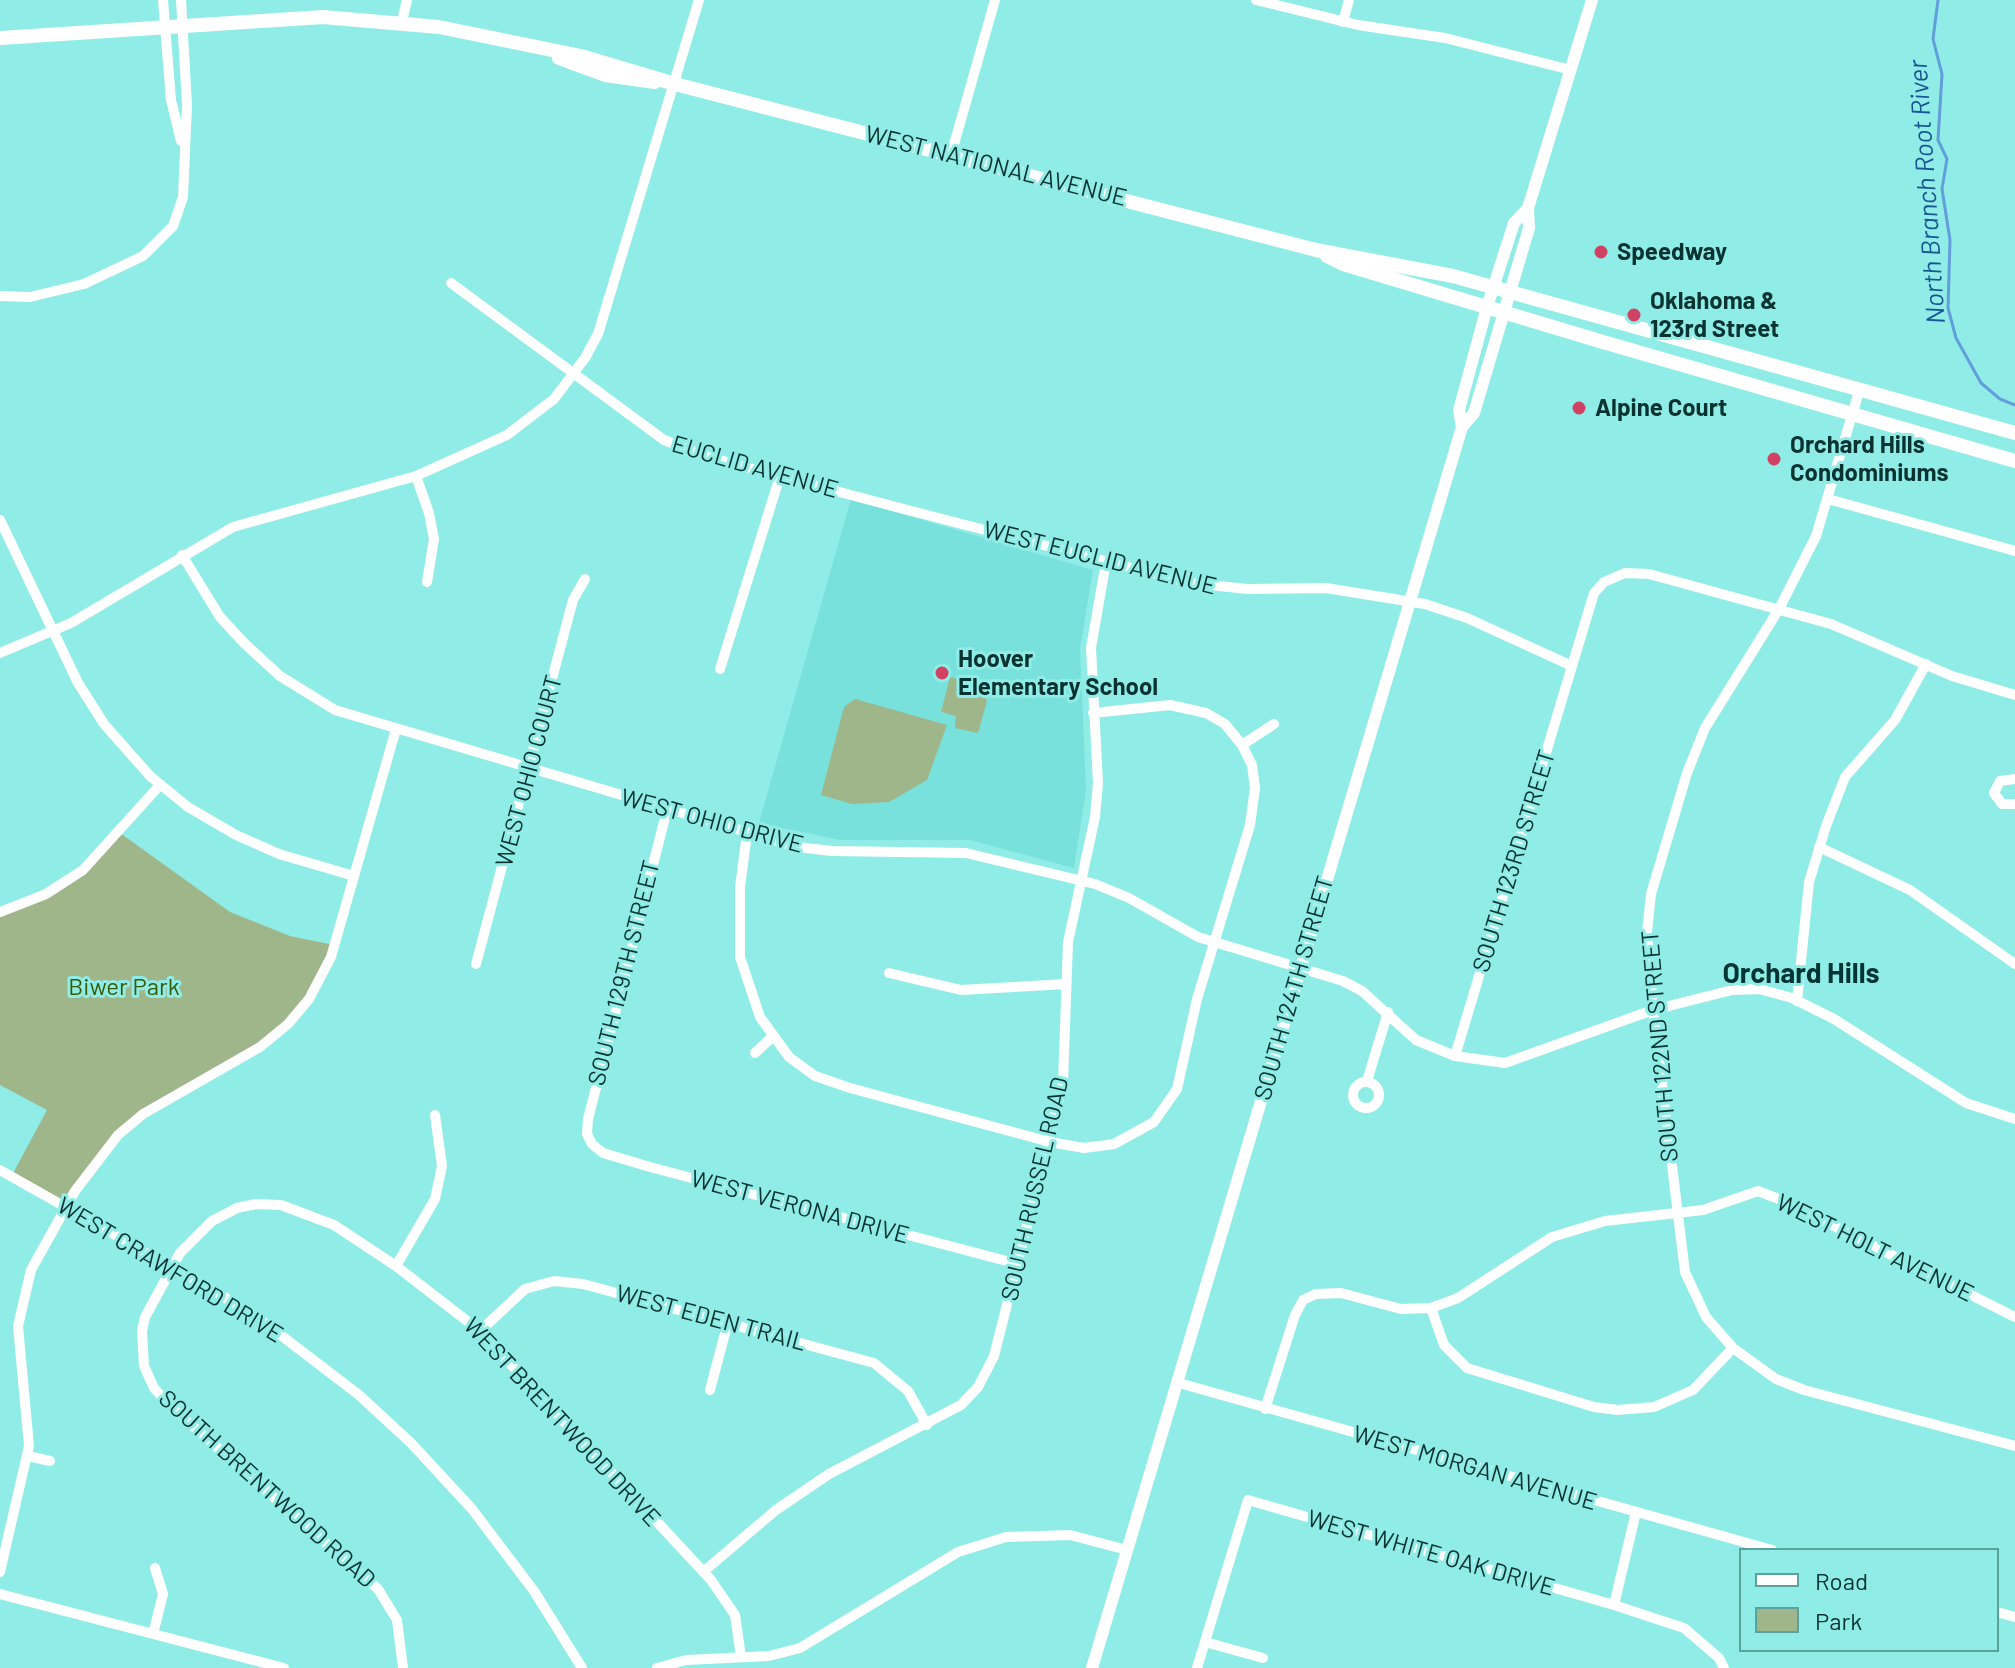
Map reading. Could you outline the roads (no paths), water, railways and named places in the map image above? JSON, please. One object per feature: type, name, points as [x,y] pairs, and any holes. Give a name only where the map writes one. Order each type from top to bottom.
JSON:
[{"type":"main road","name":"WEST NATIONAL AVENUE","points":[[0,38],[323,17],[402,21],[543,51],[605,75],[675,84],[1316,250],[1493,287],[2015,433]]},
{"type":"main road","name":"WEST NATIONAL AVENUE","points":[[1316,250],[1343,264],[2015,461]]},
{"type":"street","points":[[163,0],[170,83],[183,146]]},
{"type":"street","points":[[0,296],[30,297],[84,284],[118,270],[156,246],[179,212],[184,182],[186,82],[181,0]]},
{"type":"street","points":[[402,21],[407,0]]},
{"type":"street","points":[[0,653],[53,631],[233,527],[416,476],[520,427],[554,399],[573,376],[598,334],[699,0]]},
{"type":"street","points":[[951,155],[995,0]]},
{"type":"street","points":[[1256,0],[1343,22],[1445,38],[1571,70]]},
{"type":"street","points":[[1343,22],[1349,0]]},
{"type":"street","name":"SOUTH 124TH STREET","points":[[1092,1668],[1409,601],[1462,427],[1474,413],[1511,292],[1529,228],[1528,208],[1592,0]]},
{"type":"street","points":[[170,83],[186,82]]},
{"type":"street","name":"SOUTH 124TH STREET","points":[[1462,427],[1459,410],[1493,287],[1514,223],[1528,208]]},
{"type":"street","name":"EUCLID AVENUE","points":[[451,283],[573,376],[664,440],[708,457],[908,510]]},
{"type":"street","name":"SOUTH 122ND STREET","points":[[1860,388],[1816,536],[1779,609],[1705,728],[1670,824],[1651,894],[1647,932],[1675,1213],[1685,1272],[1706,1317],[1733,1348],[1776,1379],[1804,1390],[2015,1446]]},
{"type":"street","points":[[416,476],[432,524],[434,548],[427,582]]},
{"type":"street","points":[[720,669],[780,476]]},
{"type":"street","points":[[1828,499],[2015,551]]},
{"type":"street","name":"WEST EUCLID AVENUE","points":[[908,510],[1207,586],[1326,588],[1409,601],[1467,618],[1572,666]]},
{"type":"street","points":[[0,520],[78,683],[104,724],[160,785],[188,807],[244,839],[354,876]]},
{"type":"street","name":"WEST OHIO DRIVE","points":[[182,555],[220,617],[280,676],[335,710],[747,834],[832,851],[966,853],[1081,880],[1121,894],[1181,929],[1214,942],[1343,981],[1388,1012],[1416,1040],[1455,1056],[1505,1063],[1653,1010],[1732,990],[1759,989],[1797,1001],[1834,1019],[1966,1103],[2015,1119]]},
{"type":"street","name":"SOUTH RUSSEL ROAD","points":[[703,1572],[776,1510],[829,1474],[961,1405],[984,1377],[997,1348],[1050,1142],[1064,1072],[1068,942],[1093,829],[1098,783],[1091,648],[1106,562]]},
{"type":"street","points":[[1572,666],[1594,593],[1604,582],[1625,573],[1649,574],[1845,629],[1926,664],[2015,695]]},
{"type":"street","name":"WEST OHIO COURT","points":[[476,964],[573,600],[585,579]]},
{"type":"street","points":[[1797,1001],[1809,882],[1845,777],[1895,720],[1926,664]]},
{"type":"street","name":"SOUTH 123RD STREET","points":[[1455,1056],[1572,666]]},
{"type":"street","points":[[747,834],[740,887],[740,957],[755,1004],[772,1037],[799,1066],[830,1082],[1050,1142],[1084,1148],[1114,1144],[1144,1129],[1165,1109],[1180,1079],[1254,801],[1252,765],[1242,745],[1225,724],[1191,708],[1170,705],[1093,713]]},
{"type":"street","points":[[1242,745],[1274,724]]},
{"type":"street","points":[[0,1572],[28,1456],[19,1310],[31,1270],[88,1171],[134,1120],[260,1047],[301,1010],[331,957],[396,729]]},
{"type":"street","points":[[2014,777],[2000,781],[1994,793],[2002,804],[2015,804]]},
{"type":"street","points":[[0,912],[52,891],[83,870],[160,785]]},
{"type":"street","name":"SOUTH 129TH STREET","points":[[589,1138],[588,1119],[667,810]]},
{"type":"street","points":[[1819,847],[1910,890],[2015,964]]},
{"type":"street","points":[[889,973],[961,990],[1066,984]]},
{"type":"street","points":[[1367,1081],[1388,1012]]},
{"type":"street","points":[[755,1053],[772,1037]]},
{"type":"street","points":[[396,1266],[435,1199],[442,1166],[435,1115]]},
{"type":"street","name":"WEST VERONA DRIVE","points":[[589,1138],[603,1153],[638,1164],[1018,1264]]},
{"type":"street","name":"WEST CRAWFORD DRIVE","points":[[0,1170],[172,1266],[261,1320],[359,1395],[411,1443],[502,1547],[582,1668]]},
{"type":"street","name":"WEST HOLT AVENUE","points":[[1265,1409],[1303,1300],[1316,1294],[1341,1293],[1401,1309],[1431,1308],[1458,1298],[1552,1237],[1605,1221],[1722,1206],[1758,1191],[1784,1201],[2015,1317]]},
{"type":"street","name":"WEST BRENTWOOD DRIVE","points":[[172,1266],[187,1243],[212,1221],[237,1208],[272,1204],[300,1210],[334,1225],[396,1266],[480,1331],[703,1572],[735,1615],[741,1657]]},
{"type":"street","name":"SOUTH BRENTWOOD ROAD","points":[[172,1266],[143,1324],[141,1348],[150,1381],[170,1406],[378,1589],[397,1620],[403,1668]]},
{"type":"street","name":"WEST EDEN TRAIL","points":[[480,1331],[525,1289],[554,1281],[583,1284],[874,1363],[908,1391],[927,1425]]},
{"type":"street","points":[[1431,1308],[1444,1345],[1467,1368],[1594,1407],[1618,1410],[1654,1407],[1693,1390],[1733,1348]]},
{"type":"street","points":[[710,1390],[728,1322]]},
{"type":"street","name":"WEST MORGAN AVENUE","points":[[1179,1383],[1765,1548]]},
{"type":"street","points":[[28,1456],[50,1461]]},
{"type":"street","name":"WEST WHITE OAK DRIVE","points":[[1205,1642],[1248,1500],[1684,1628],[1719,1658],[1724,1668]]},
{"type":"street","points":[[1614,1605],[1636,1512]]},
{"type":"street","points":[[657,1668],[686,1660],[783,1654],[813,1642],[913,1577],[974,1545],[1006,1537],[1041,1534],[1070,1535],[1127,1548]]},
{"type":"street","points":[[153,1634],[163,1594],[155,1568]]},
{"type":"street","points":[[0,1594],[284,1668]]},
{"type":"street","points":[[1197,1668],[1205,1642],[1263,1658]]},
{"type":"waterway","name":"North Branch Root River","points":[[1938,0],[1933,39],[1942,74],[1938,140],[1947,159],[1942,189],[1950,240],[1948,308],[1956,338],[1981,383],[2000,399],[2015,405]]},
{"type":"place","name":"Speedway","points":[[1601,252]]},
{"type":"place","name":"Oklahoma & 123rd Street","points":[[1634,315]]},
{"type":"place","name":"Alpine Court","points":[[1579,408]]},
{"type":"place","name":"Orchard Hills Condominiums","points":[[1774,459]]},
{"type":"place","name":"Hoover Elementary School","points":[[942,673]]},
{"type":"district","name":"Orchard Hills","points":[[1801,974]]},
{"type":"park label","name":"Biwer Park","points":[[124,987]]}]
